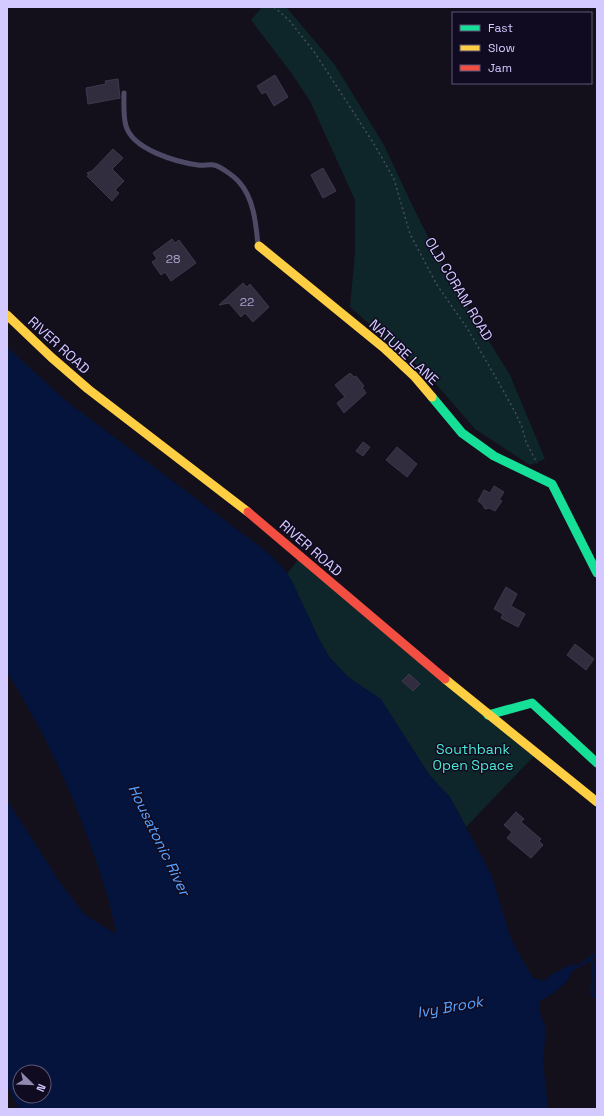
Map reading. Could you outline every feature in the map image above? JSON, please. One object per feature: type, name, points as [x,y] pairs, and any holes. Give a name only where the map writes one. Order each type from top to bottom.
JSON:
[{"type":"main road","name":"NATURE LANE","points":[[259,246],[415,377],[462,433],[494,456],[552,484],[597,573]]},
{"type":"main road","name":"RIVER ROAD","points":[[7,315],[82,384],[249,513],[488,715],[597,802]]},
{"type":"main road","points":[[488,715],[532,703],[597,763]]},
{"type":"lane","points":[[124,93],[126,126],[130,135],[140,144],[155,153],[176,160],[200,165],[214,165],[240,182],[250,199],[259,246]]},
{"type":"path","name":"OLD CORAM ROAD","points":[[274,7],[289,20],[315,53],[374,144],[394,179],[410,234],[437,285],[467,328],[499,383],[515,412],[533,457],[541,468]]},
{"type":"green space","points":[[262,7],[286,7],[335,65],[384,145],[448,276],[510,375],[545,459],[530,465],[475,429],[429,376],[350,307],[355,253],[355,200],[310,101],[292,74],[251,20]]},
{"type":"green space","name":"Southbank Open Space","points":[[300,557],[536,754],[466,827],[450,797],[430,776],[381,700],[348,677],[330,658],[287,574]]},
{"type":"water","name":"Housatonic River","points":[[7,347],[65,400],[267,552],[284,569],[292,581],[320,641],[330,658],[348,677],[381,699],[430,776],[450,797],[491,874],[511,939],[533,978],[544,981],[552,974],[574,963],[573,969],[567,981],[552,994],[540,1001],[539,1010],[546,1028],[543,1061],[548,1109],[19,1109],[17,1104],[52,1104],[52,1064],[12,1064],[12,1094],[7,1084],[7,800],[61,884],[85,915],[116,934],[102,877],[82,822],[53,756],[7,672]]},
{"type":"building","points":[[275,75],[288,97],[274,106],[266,92],[262,94],[257,86]]},
{"type":"building","points":[[118,79],[120,98],[88,104],[86,88],[106,84],[105,81]]},
{"type":"building","points":[[113,149],[123,158],[112,169],[124,181],[115,190],[119,193],[112,201],[87,176],[89,175],[87,173],[92,171]]},
{"type":"building","points":[[323,168],[336,191],[323,198],[311,175]]},
{"type":"building","points":[[172,239],[175,243],[179,240],[196,263],[171,281],[165,272],[161,275],[152,262],[157,259],[153,253]]},
{"type":"building","points":[[243,283],[247,287],[250,284],[269,307],[253,322],[245,313],[241,317],[229,303],[219,305]]},
{"type":"building","points":[[350,373],[354,377],[356,376],[364,386],[362,387],[366,393],[344,413],[337,403],[345,397],[335,385]]},
{"type":"building","points":[[363,442],[370,447],[363,456],[356,451]]},
{"type":"building","points":[[397,447],[417,464],[407,477],[386,460]]},
{"type":"building","points":[[494,486],[504,492],[499,500],[502,501],[495,511],[489,508],[485,509],[478,501],[484,490],[490,493]]},
{"type":"building","points":[[506,587],[517,594],[511,606],[525,614],[518,627],[501,618],[503,614],[494,609]]},
{"type":"building","points":[[575,644],[594,659],[586,670],[567,655]]},
{"type":"building","points":[[409,674],[420,684],[413,691],[402,681]]},
{"type":"building","points":[[516,812],[524,819],[521,822],[541,839],[539,841],[543,845],[531,858],[507,838],[512,832],[504,825]]},
{"type":"waterway","name":"Ivy Brook","points":[[572,970],[597,954]]},
{"type":"waterway","name":"Ivy Brook","points":[[589,958],[593,965],[592,994],[597,999]]},
{"type":"traffic: fast","points":[[432,397],[462,433],[494,456],[552,484],[597,573]]},
{"type":"traffic: fast","points":[[488,715],[532,703],[597,763]]},
{"type":"traffic: slow","points":[[259,246],[384,348],[415,377],[432,397]]},
{"type":"traffic: slow","points":[[7,315],[51,357],[88,389],[248,512]]},
{"type":"traffic: slow","points":[[445,679],[597,802]]},
{"type":"traffic: jam","points":[[248,512],[445,679]]}]
